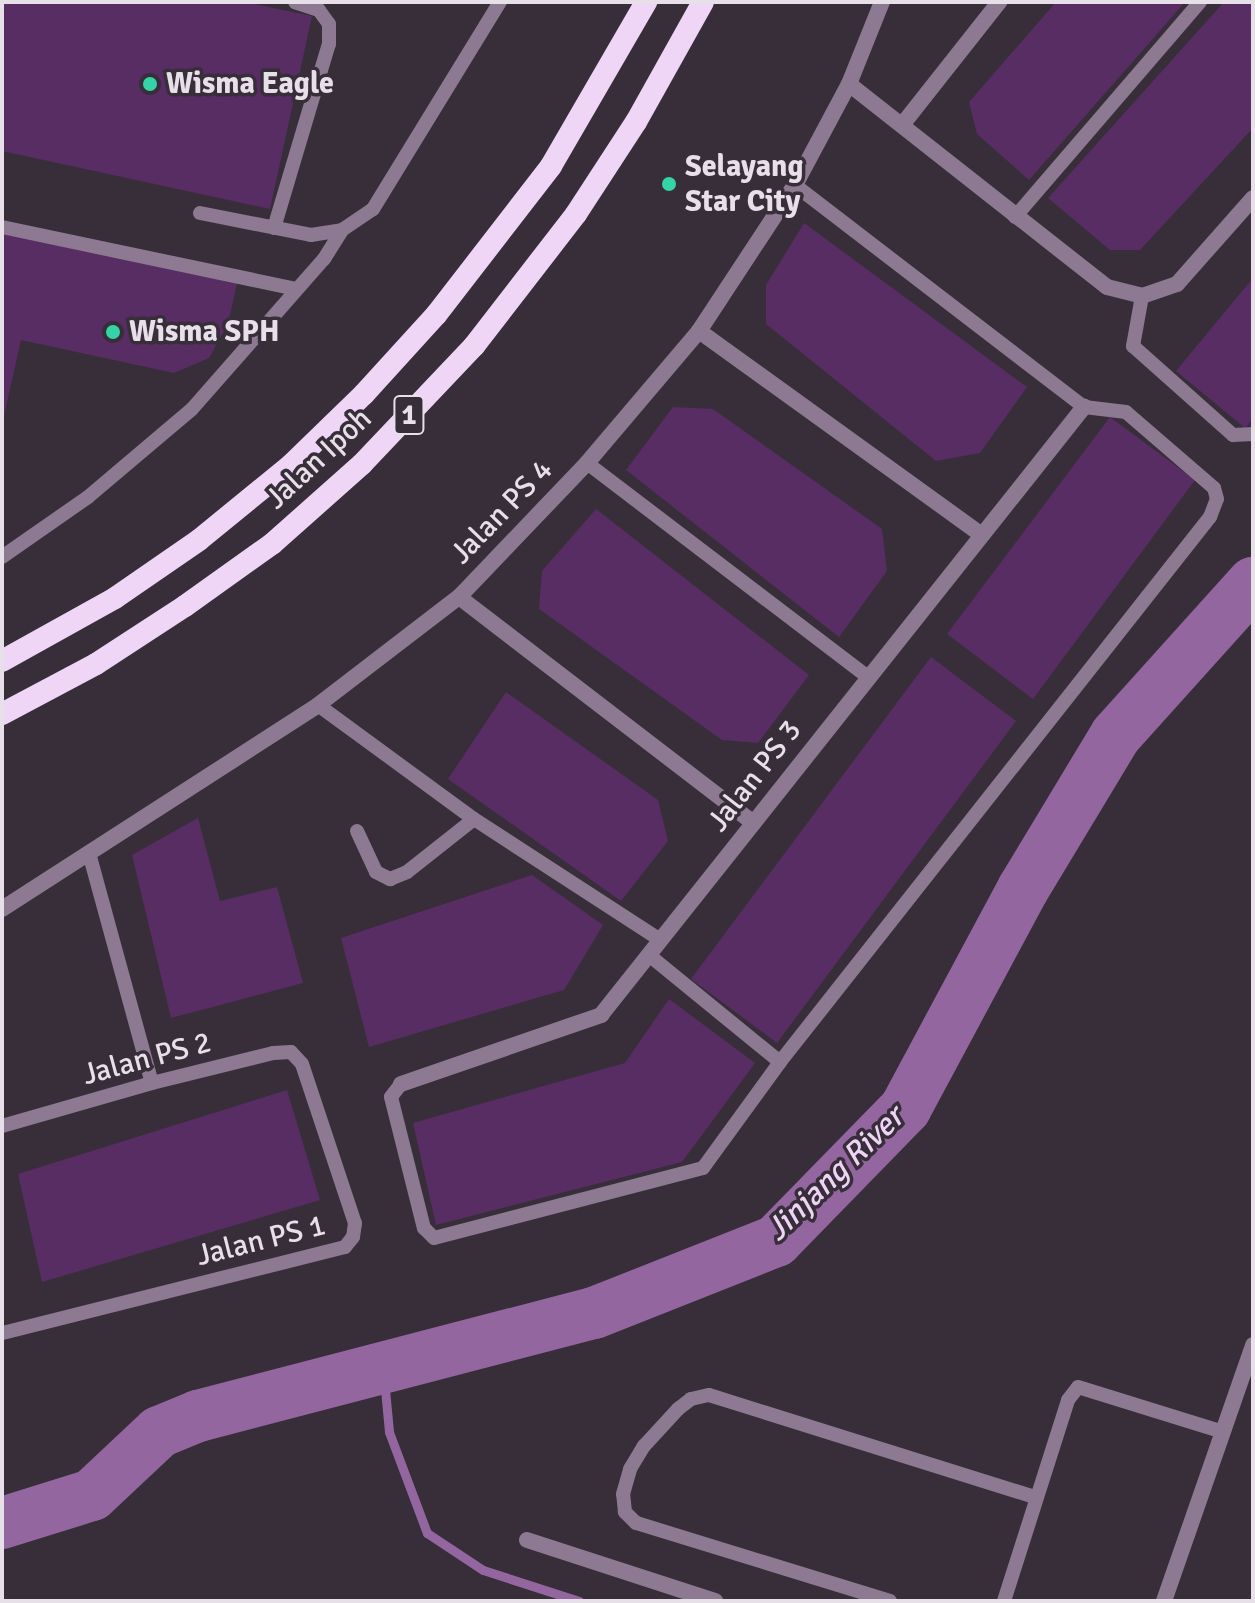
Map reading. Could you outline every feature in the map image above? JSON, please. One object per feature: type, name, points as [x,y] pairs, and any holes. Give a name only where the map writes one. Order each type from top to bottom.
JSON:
[{"type":"highway","name":"Jalan Ipoh","points":[[2,661],[115,598],[199,540],[291,465],[364,394],[436,315],[551,166],[646,2]]},
{"type":"highway","name":"Jalan Ipoh","points":[[2,714],[96,664],[185,606],[272,544],[362,464],[474,346],[576,214],[636,122],[703,2]]},
{"type":"street","name":"Jalan PS 4","points":[[2,909],[318,705],[459,597],[587,463],[699,331],[795,185],[849,84],[882,2]]},
{"type":"street","points":[[902,125],[999,2]]},
{"type":"street","points":[[849,84],[1107,287],[1142,296],[1177,284],[1253,198]]},
{"type":"street","points":[[699,331],[982,535]]},
{"type":"street","name":"Jalan PS 3","points":[[401,1084],[601,1015],[1084,407]]},
{"type":"street","points":[[459,597],[753,823]]},
{"type":"street","points":[[1164,1601],[1253,1345]]},
{"type":"street","points":[[527,1540],[715,1601]]},
{"type":"lane","points":[[274,228],[329,44],[329,24],[319,10],[295,2]]},
{"type":"lane","points":[[1015,217],[1200,2]]},
{"type":"lane","points":[[2,557],[88,497],[192,409],[324,259],[342,230],[373,209],[496,3]]},
{"type":"lane","points":[[401,1084],[391,1097],[424,1228],[434,1238],[442,1239],[703,1168],[780,1062],[1215,508],[1214,488],[1126,412],[1084,407],[795,185]]},
{"type":"lane","points":[[200,213],[311,235],[342,230]]},
{"type":"lane","points":[[2,227],[296,289]]},
{"type":"lane","points":[[1142,296],[1133,346],[1233,435],[1253,434]]},
{"type":"lane","points":[[587,463],[869,678]]},
{"type":"lane","points":[[318,705],[474,819],[660,940]]},
{"type":"lane","points":[[357,831],[376,872],[390,879],[407,872],[474,819]]},
{"type":"lane","points":[[89,853],[152,1083]]},
{"type":"lane","points":[[649,955],[780,1062]]},
{"type":"lane","name":"Jalan PS 2","points":[[2,1126],[152,1083],[273,1053],[291,1052],[302,1064]]},
{"type":"lane","name":"Jalan PS 1","points":[[2,1333],[345,1247],[353,1237],[355,1223],[302,1064]]},
{"type":"lane","points":[[1004,1601],[1068,1400],[1078,1387],[1223,1432]]},
{"type":"lane","points":[[890,1601],[636,1523],[625,1512],[623,1494],[630,1469],[644,1446],[678,1409],[691,1399],[709,1395],[1035,1497]]},
{"type":"building","name":"Wisma Eagle","points":[[2,2],[245,2],[312,16],[270,209],[2,151]]},
{"type":"building","points":[[1056,2],[1185,2],[1029,180],[977,134],[969,102]]},
{"type":"building","points":[[1224,2],[1253,2],[1253,128],[1140,250],[1110,250],[1048,198]]},
{"type":"building","points":[[804,223],[1027,387],[980,453],[936,461],[766,324],[766,285]]},
{"type":"building","name":"Wisma SPH","points":[[2,232],[237,283],[228,324],[209,358],[174,373],[21,340],[2,425]]},
{"type":"building","points":[[1253,278],[1253,419],[1245,428],[1176,371]]},
{"type":"building","points":[[673,407],[713,409],[882,529],[887,571],[839,637],[626,470]]},
{"type":"building","points":[[1110,417],[1195,480],[1033,699],[947,634]]},
{"type":"building","points":[[596,509],[809,675],[758,743],[722,740],[539,609],[542,571]]},
{"type":"building","points":[[931,657],[1016,721],[777,1043],[691,979]]},
{"type":"building","points":[[506,692],[658,800],[668,841],[621,901],[448,779]]},
{"type":"building","points":[[198,818],[220,901],[277,887],[303,983],[171,1018],[132,855]]},
{"type":"building","points":[[532,875],[603,925],[564,990],[369,1047],[341,938]]},
{"type":"building","points":[[669,999],[755,1063],[682,1162],[436,1225],[413,1123],[625,1063]]},
{"type":"building","points":[[287,1090],[320,1200],[42,1282],[18,1174]]},
{"type":"waterway","name":"Jinjang River","points":[[2,1523],[92,1495],[159,1432],[198,1416],[594,1313],[776,1241],[905,1109],[1023,889],[1116,735],[1253,583]]},
{"type":"waterway","points":[[383,1368],[389,1432],[427,1533],[483,1570],[579,1601]]},
{"type":"place","name":"Wisma Eagle","points":[[150,84]]},
{"type":"place","name":"Selayang Star City","points":[[669,184]]},
{"type":"place","name":"Wisma SPH","points":[[113,332]]}]
